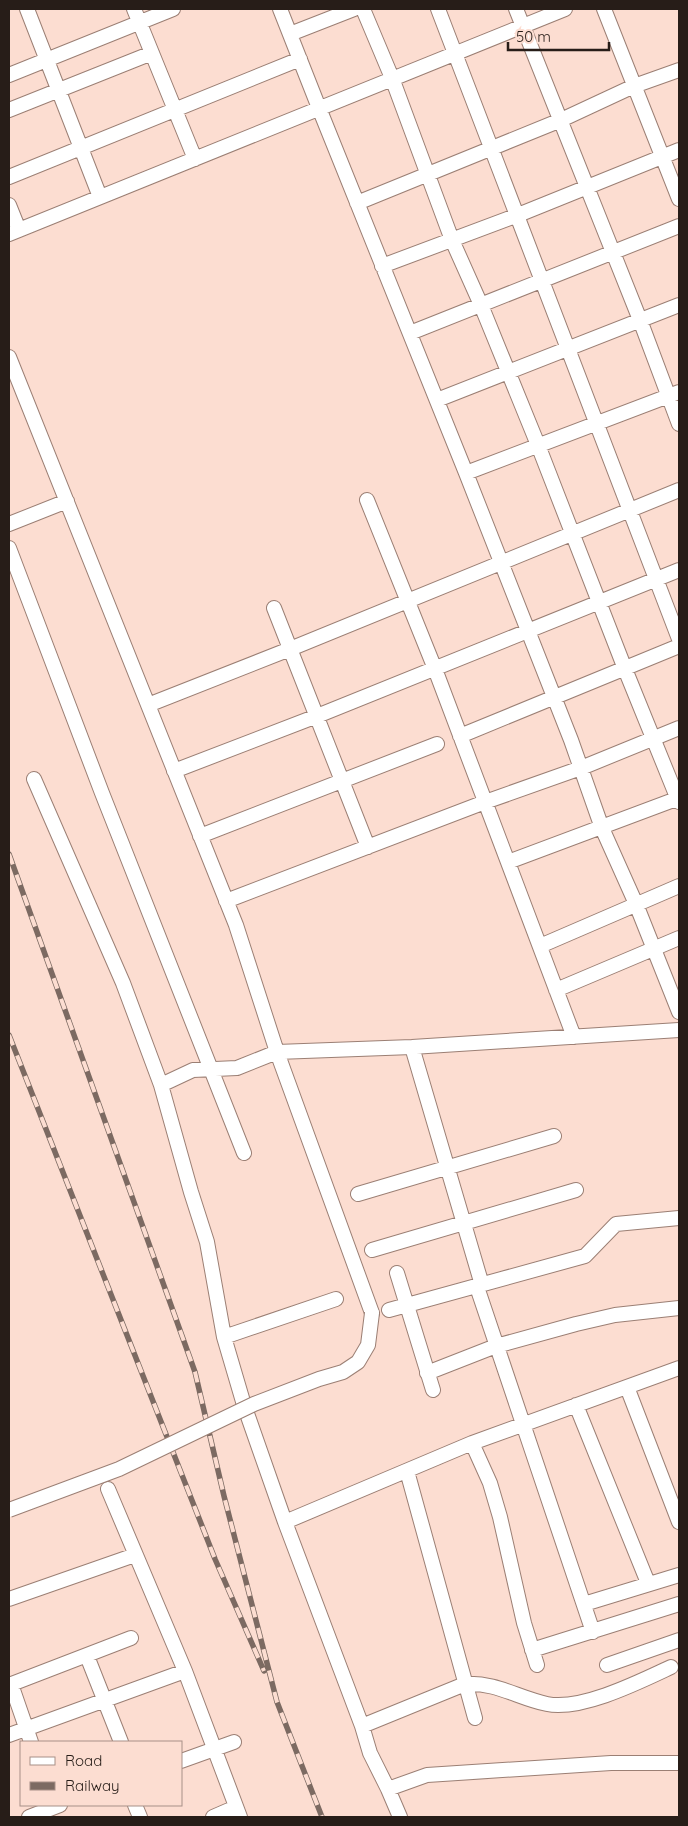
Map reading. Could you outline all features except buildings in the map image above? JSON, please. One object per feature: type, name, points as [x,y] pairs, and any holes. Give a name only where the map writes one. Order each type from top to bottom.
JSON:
[{"type":"street","points":[[27,9],[100,197]]},
{"type":"street","points":[[134,9],[194,159]]},
{"type":"street","points":[[9,75],[173,9]]},
{"type":"street","points":[[280,9],[502,563],[581,768],[602,828],[636,904],[679,1012]]},
{"type":"street","points":[[290,34],[354,9]]},
{"type":"street","points":[[363,9],[392,78],[452,240],[481,304],[538,445],[624,669],[679,799],[508,862]]},
{"type":"street","points":[[438,9],[679,639]]},
{"type":"street","points":[[516,9],[640,320],[674,394],[679,424]]},
{"type":"street","points":[[9,204],[14,232],[565,9]]},
{"type":"street","points":[[604,9],[679,199]]},
{"type":"street","points":[[9,110],[152,53]]},
{"type":"street","points":[[9,177],[300,59]]},
{"type":"street","points":[[357,203],[561,120],[634,86],[679,70]]},
{"type":"street","points":[[382,266],[518,215],[679,150]]},
{"type":"street","points":[[410,333],[679,226]]},
{"type":"street","points":[[437,400],[679,305]]},
{"type":"street","points":[[9,357],[236,925],[277,1052],[372,1313],[368,1345],[358,1362],[343,1372],[254,1404],[119,1469],[9,1510]]},
{"type":"street","points":[[466,473],[674,394]]},
{"type":"street","points":[[148,705],[679,490]]},
{"type":"street","points":[[367,500],[435,669],[574,1037]]},
{"type":"street","points":[[9,524],[66,501]]},
{"type":"street","points":[[9,548],[102,793],[244,1153]]},
{"type":"street","points":[[174,771],[317,716],[679,570]]},
{"type":"street","points":[[274,608],[368,848]]},
{"type":"street","points":[[460,736],[679,646]]},
{"type":"street","points":[[226,901],[485,802],[581,768],[679,728]]},
{"type":"street","points":[[200,836],[437,744]]},
{"type":"street","points":[[34,779],[123,983],[161,1085],[207,1242],[224,1337],[244,1405],[284,1522],[362,1726],[370,1753],[400,1817]]},
{"type":"street","points":[[540,946],[679,886]]},
{"type":"street","points":[[556,990],[679,938]]},
{"type":"street","points":[[161,1085],[193,1070],[237,1068],[277,1052],[412,1047],[679,1030]]},
{"type":"street","points":[[412,1047],[464,1224],[496,1346],[593,1632]]},
{"type":"street","points":[[358,1194],[554,1136]]},
{"type":"street","points":[[372,1250],[576,1190]]},
{"type":"street","points":[[389,1310],[585,1256],[616,1224],[679,1218]]},
{"type":"street","points":[[397,1273],[433,1390]]},
{"type":"street","points":[[224,1337],[336,1298]]},
{"type":"street","points":[[427,1373],[496,1346],[615,1315],[679,1308]]},
{"type":"street","points":[[284,1522],[472,1443],[627,1387],[678,1371]]},
{"type":"street","points":[[627,1387],[679,1522]]},
{"type":"street","points":[[576,1405],[648,1583]]},
{"type":"street","points":[[472,1443],[490,1483],[500,1517],[524,1623],[537,1665]]},
{"type":"street","points":[[407,1471],[475,1718]]},
{"type":"street","points":[[108,1489],[185,1671],[238,1812],[213,1817]]},
{"type":"street","points":[[9,1599],[135,1555]]},
{"type":"street","points":[[584,1604],[679,1575]]},
{"type":"street","points":[[532,1650],[679,1604]]},
{"type":"street","points":[[31,1741],[10,1684],[130,1638]]},
{"type":"street","points":[[606,1665],[679,1640]]},
{"type":"street","points":[[87,1656],[121,1741]]},
{"type":"street","points":[[362,1726],[465,1684],[493,1685],[537,1702],[550,1705],[564,1705],[584,1702],[605,1695],[671,1668]]},
{"type":"street","points":[[9,1735],[185,1671]]},
{"type":"street","points":[[182,1761],[234,1742]]},
{"type":"street","points":[[388,1789],[427,1775],[611,1763],[679,1763]]},
{"type":"street","points":[[29,1817],[55,1808]]},
{"type":"railway","points":[[9,854],[195,1372],[224,1496],[277,1702],[322,1817]]},
{"type":"railway","points":[[9,1035],[215,1559],[264,1671]]}]
